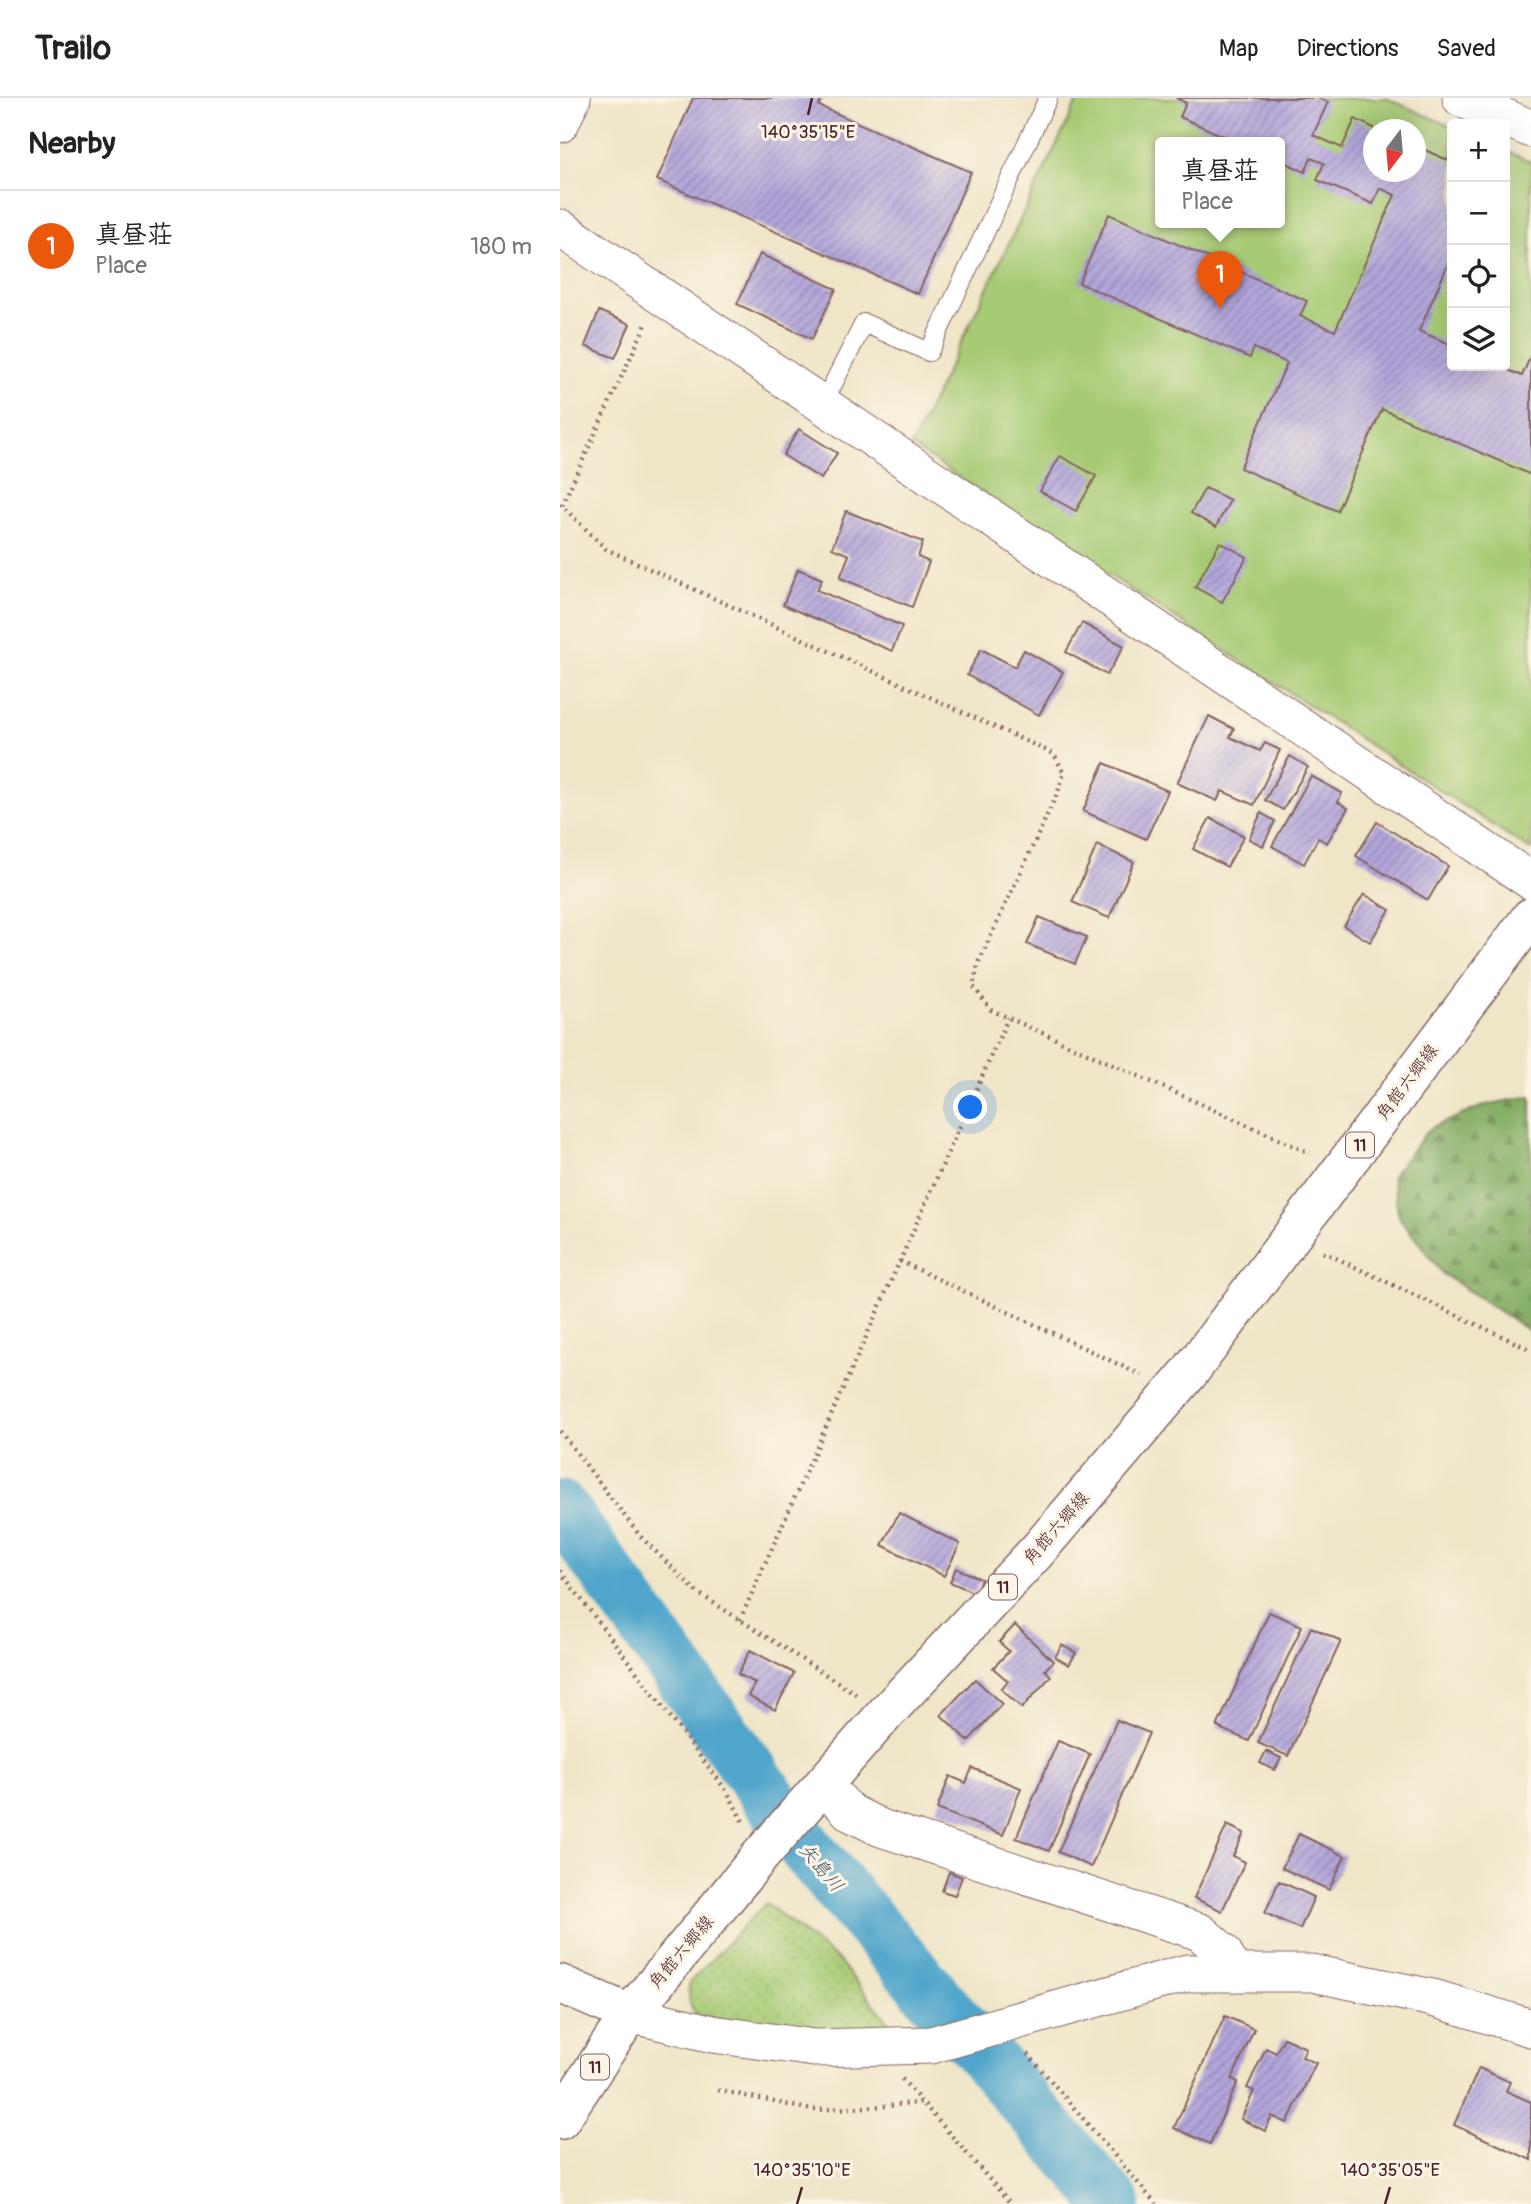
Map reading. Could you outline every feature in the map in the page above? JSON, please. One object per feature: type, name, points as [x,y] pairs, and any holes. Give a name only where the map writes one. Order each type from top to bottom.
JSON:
[{"type":"main road","name":"角館六郷線","points":[[560,2120],[630,2014],[767,1850],[886,1713],[1038,1550],[1174,1391],[1531,916]]},
{"type":"main road","points":[[560,1984],[630,2014]]},
{"type":"street","points":[[560,124],[572,98]]},
{"type":"street","points":[[1473,100],[1531,129]]},
{"type":"street","points":[[560,228],[1531,881]]},
{"type":"street","points":[[818,1792],[881,1828],[1200,1932],[1223,1952],[1233,1973]]},
{"type":"street","points":[[630,2014],[713,2034],[814,2048],[932,2045],[1187,1973],[1312,1973],[1433,1998],[1531,2028]]},
{"type":"lane","points":[[823,404],[864,323],[929,352],[1048,98]]},
{"type":"path","points":[[660,294],[561,504],[606,549],[1054,754],[1064,773],[1058,792],[979,961],[973,986],[991,1010],[1343,1167]]},
{"type":"path","points":[[740,1620],[1008,1018]]},
{"type":"path","points":[[1291,1236],[1531,1350]]},
{"type":"path","points":[[900,1261],[1174,1391]]},
{"type":"path","points":[[560,1431],[640,1536],[698,1593],[886,1713]]},
{"type":"path","points":[[560,1571],[728,1793],[767,1850]]},
{"type":"path","points":[[998,2025],[1156,2204]]},
{"type":"path","points":[[718,2090],[812,2110],[922,2102],[1011,2204]]},
{"type":"green space","points":[[1079,98],[1386,98],[1447,125],[1447,371],[1510,371],[1510,152],[1531,162],[1531,850],[911,446]]},
{"type":"green space","points":[[1531,1096],[1531,1332],[1443,1274],[1399,1217],[1392,1176],[1430,1128],[1486,1105]]},
{"type":"green space","points":[[766,1903],[838,1960],[898,2033],[811,2036],[700,2018],[689,2002],[690,1982]]},
{"type":"building","points":[[693,98],[822,98],[819,106],[971,172],[918,294],[657,180]]},
{"type":"building","points":[[1176,98],[1318,98],[1328,102],[1313,135],[1342,148],[1355,119],[1363,123],[1363,182],[1426,182],[1426,150],[1447,160],[1447,267],[1419,331],[1447,343],[1447,371],[1510,371],[1522,376],[1531,355],[1531,475],[1382,409],[1337,511],[1240,468],[1287,363],[1254,348],[1250,358],[1079,283],[1109,214],[1307,301],[1300,316],[1335,331],[1395,195],[1380,188],[1373,204],[1317,180],[1324,163],[1311,158],[1305,172],[1285,162],[1285,137],[1225,137],[1180,117],[1186,103]]},
{"type":"building","points":[[760,254],[836,289],[812,339],[737,304]]},
{"type":"building","points":[[599,311],[630,324],[615,358],[585,346]]},
{"type":"building","points":[[799,429],[837,453],[821,479],[783,455]]},
{"type":"building","points":[[1060,456],[1096,476],[1076,511],[1040,491]]},
{"type":"building","points":[[1205,488],[1230,500],[1216,527],[1191,513]]},
{"type":"building","points":[[846,511],[923,542],[918,557],[929,562],[912,607],[840,578],[849,555],[832,548]]},
{"type":"building","points":[[1220,542],[1247,557],[1222,602],[1195,587]]},
{"type":"building","points":[[798,569],[822,579],[817,590],[902,626],[892,651],[783,605]]},
{"type":"building","points":[[1082,623],[1124,646],[1107,675],[1066,652]]},
{"type":"building","points":[[981,649],[1015,667],[1024,650],[1063,672],[1039,715],[967,675]]},
{"type":"building","points":[[1209,716],[1234,729],[1230,737],[1260,751],[1265,743],[1280,750],[1254,805],[1222,791],[1217,801],[1177,783]]},
{"type":"building","points":[[1290,756],[1308,767],[1283,810],[1265,800]]},
{"type":"building","points":[[1104,763],[1168,791],[1146,839],[1083,811]]},
{"type":"building","points":[[1311,776],[1342,793],[1338,802],[1348,808],[1327,843],[1318,838],[1304,864],[1272,846]]},
{"type":"building","points":[[1261,813],[1275,821],[1263,846],[1249,839]]},
{"type":"building","points":[[1210,818],[1244,836],[1227,867],[1193,849]]},
{"type":"building","points":[[1377,822],[1448,866],[1428,900],[1356,856]]},
{"type":"building","points":[[1097,845],[1134,862],[1109,918],[1072,902]]},
{"type":"building","points":[[1364,894],[1390,910],[1370,942],[1344,926]]},
{"type":"building","points":[[1039,917],[1087,937],[1075,964],[1027,944]]},
{"type":"building","points":[[899,1513],[960,1544],[944,1576],[882,1545]]},
{"type":"building","points":[[956,1568],[981,1579],[975,1593],[950,1582]]},
{"type":"building","points":[[1269,1612],[1302,1626],[1249,1741],[1217,1727]]},
{"type":"building","points":[[1015,1625],[1053,1661],[1045,1670],[1051,1676],[1022,1708],[1001,1689],[1008,1681],[993,1668],[1009,1651],[999,1642]]},
{"type":"building","points":[[1311,1627],[1341,1641],[1288,1756],[1258,1743]]},
{"type":"building","points":[[1062,1645],[1076,1653],[1069,1665],[1055,1657]]},
{"type":"building","points":[[750,1650],[794,1673],[775,1710],[748,1696],[755,1683],[738,1674]]},
{"type":"building","points":[[975,1679],[1002,1704],[968,1741],[941,1715]]},
{"type":"building","points":[[1117,1720],[1149,1733],[1091,1867],[1058,1852]]},
{"type":"building","points":[[1058,1741],[1090,1754],[1049,1851],[1016,1838]]},
{"type":"building","points":[[1266,1751],[1281,1758],[1275,1770],[1260,1763]]},
{"type":"building","points":[[972,1768],[1021,1788],[1003,1835],[937,1809],[950,1776],[966,1783]]},
{"type":"building","points":[[1227,1825],[1244,1833],[1233,1856],[1245,1862],[1222,1911],[1194,1898]]},
{"type":"building","points":[[1299,1834],[1345,1856],[1329,1890],[1282,1868]]},
{"type":"building","points":[[949,1872],[962,1877],[955,1895],[942,1891]]},
{"type":"building","points":[[1279,1881],[1314,1897],[1300,1929],[1265,1913]]},
{"type":"building","points":[[1225,2016],[1254,2029],[1232,2079],[1238,2082],[1210,2144],[1174,2128]]},
{"type":"building","points":[[1284,2038],[1306,2048],[1302,2057],[1316,2063],[1287,2123],[1272,2116],[1265,2131],[1241,2119],[1254,2091],[1247,2088],[1266,2048],[1276,2053]]},
{"type":"building","points":[[1479,2068],[1510,2082],[1506,2091],[1531,2102],[1531,2160],[1454,2125]]},
{"type":"waterway","name":"矢島川","points":[[560,1508],[808,1851],[1113,2204]]},
{"type":"place","name":"真昼荘","points":[[1220,309]]}]
